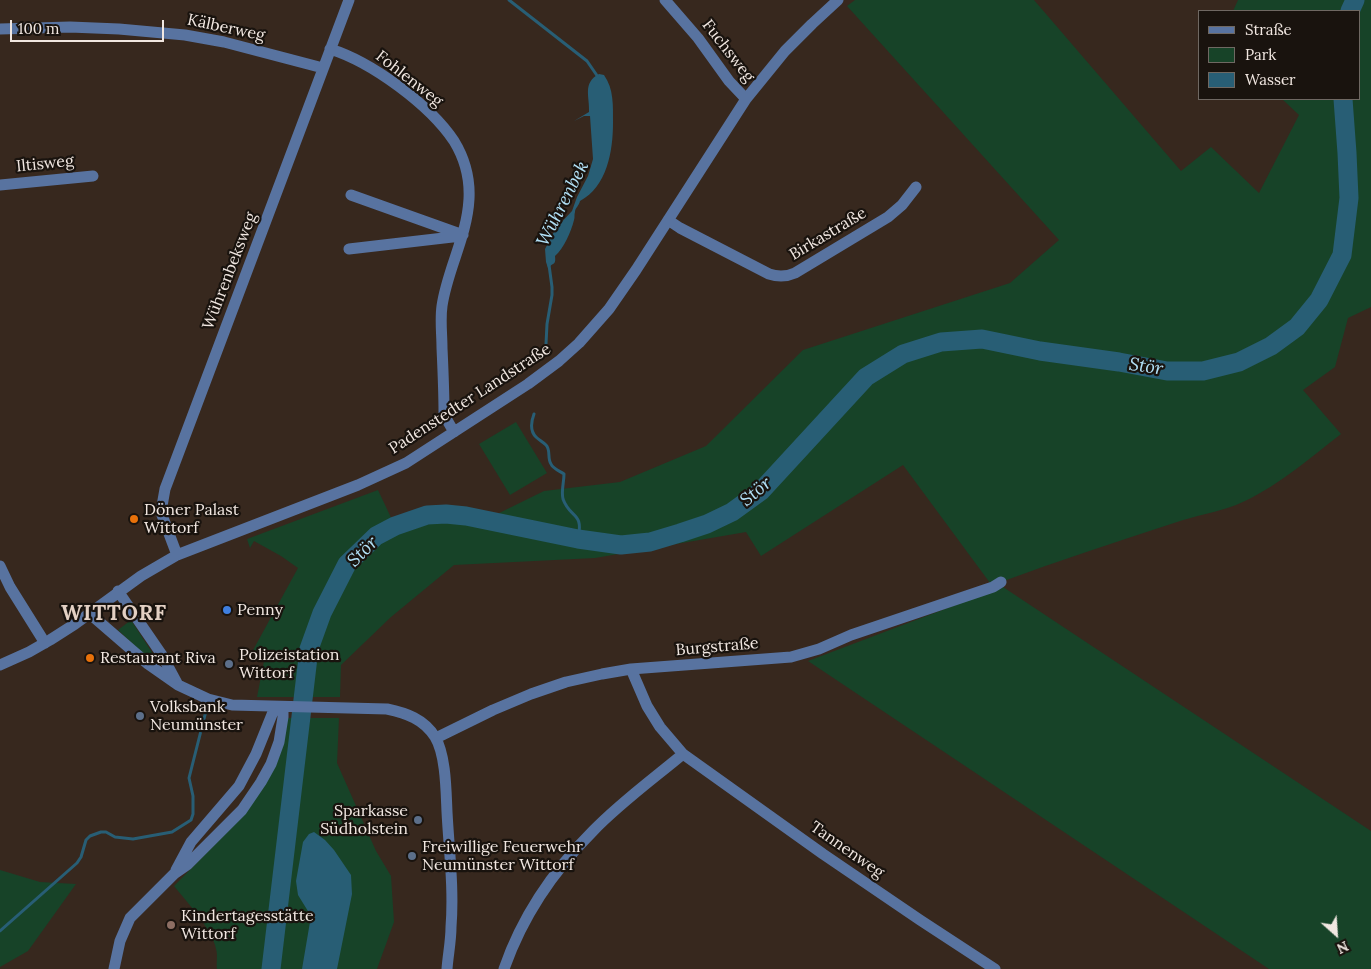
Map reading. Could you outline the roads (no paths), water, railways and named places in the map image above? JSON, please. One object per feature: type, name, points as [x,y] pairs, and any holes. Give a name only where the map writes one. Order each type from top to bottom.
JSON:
[{"type":"street","name":"Wührenbeksweg","points":[[177,555],[162,515],[165,488],[349,0]]},
{"type":"street","name":"Fuchsweg","points":[[665,0],[698,38],[729,81],[746,99]]},
{"type":"street","name":"Padenstedter Landstraße","points":[[0,665],[45,643],[152,568],[177,555],[358,485],[406,462],[536,378],[559,361],[604,315],[636,270],[746,99],[785,51],[838,0]]},
{"type":"street","name":"Kälberweg","points":[[0,29],[105,28],[185,35],[224,42],[323,68]]},
{"type":"street","name":"Fohlenweg","points":[[330,49],[350,56],[386,78],[419,103],[454,142],[463,160],[469,200],[463,236],[445,288],[441,323],[444,413],[454,432]]},
{"type":"street","name":"Iltisweg","points":[[0,185],[93,176]]},
{"type":"street","name":"Birkastraße","points":[[668,220],[769,274],[785,276],[795,273],[888,216],[902,205],[916,187]]},
{"type":"street","points":[[351,195],[463,236]]},
{"type":"street","points":[[349,249],[463,236]]},
{"type":"street","points":[[1,572],[45,643]]},
{"type":"street","name":"Burgstraße","points":[[436,738],[493,710],[561,684],[630,669],[792,657],[819,649],[851,635],[1001,582]]},
{"type":"street","points":[[118,592],[162,655],[178,684]]},
{"type":"street","points":[[89,613],[148,664],[178,684],[208,699],[232,705],[386,709],[400,712],[420,721],[428,728],[436,738],[440,751],[445,784],[452,926],[447,969]]},
{"type":"street","name":"Tannenweg","points":[[630,669],[647,706],[660,727],[683,754],[823,854],[995,969]]},
{"type":"street","points":[[174,874],[191,842],[239,786],[283,707]]},
{"type":"street","points":[[114,969],[120,941],[130,918],[242,810],[261,782],[271,764],[279,742],[283,707]]},
{"type":"street","points":[[504,969],[511,949],[524,924],[548,884],[568,858],[599,825],[683,754]]},
{"type":"water","points":[[599,74],[604,75],[607,80],[612,98],[613,134],[610,156],[597,187],[580,201],[575,211],[573,225],[567,240],[555,256],[555,262],[548,268],[545,249],[556,228],[572,211],[588,176],[593,159],[590,116],[584,116],[574,121],[589,112],[588,91],[590,82]]},
{"type":"water","points":[[314,832],[334,850],[351,875],[352,894],[337,969],[302,969],[311,916],[298,895],[296,881],[303,842],[309,834]]},
{"type":"waterway","name":"Wührenbek","points":[[509,0],[587,61],[598,77]]},
{"type":"waterway","name":"Stör","points":[[1350,10],[1355,0]]},
{"type":"waterway","name":"Stör","points":[[271,969],[309,649],[322,613],[347,564],[376,536],[395,526],[427,515],[446,514],[466,516],[578,539],[621,545],[650,542],[707,524],[732,512],[761,491],[866,377],[903,354],[941,342],[982,339],[1040,351],[1167,371],[1203,371],[1239,362],[1271,346],[1297,327],[1319,300],[1342,255],[1349,198],[1343,100]]},
{"type":"waterway","name":"Wührenbek","points":[[546,344],[552,295],[549,265]]},
{"type":"waterway","name":"Wührenbek","points":[[534,414],[533,432],[547,447],[552,466],[564,474],[563,499],[569,510],[578,519],[578,539]]},
{"type":"waterway","points":[[0,931],[77,863],[81,857],[86,840],[90,836],[106,832],[115,837],[133,839],[172,832],[191,820],[193,796],[189,778],[206,711]]},
{"type":"place","name":"Döner Palast Wittorf","points":[[134,519]]},
{"type":"place","name":"Penny","points":[[227,610]]},
{"type":"place","name":"Restaurant Riva","points":[[90,658]]},
{"type":"place","name":"Polizeistation Wittorf","points":[[229,664]]},
{"type":"place","name":"Volksbank Neumünster","points":[[140,716]]},
{"type":"place","name":"Sparkasse Südholstein","points":[[418,820]]},
{"type":"place","name":"Freiwillige Feuerwehr Neumünster Wittorf","points":[[412,856]]},
{"type":"place","name":"Kindertagesstätte Wittorf","points":[[171,925]]},
{"type":"district","name":"WITTORF","points":[[114,614]]}]
